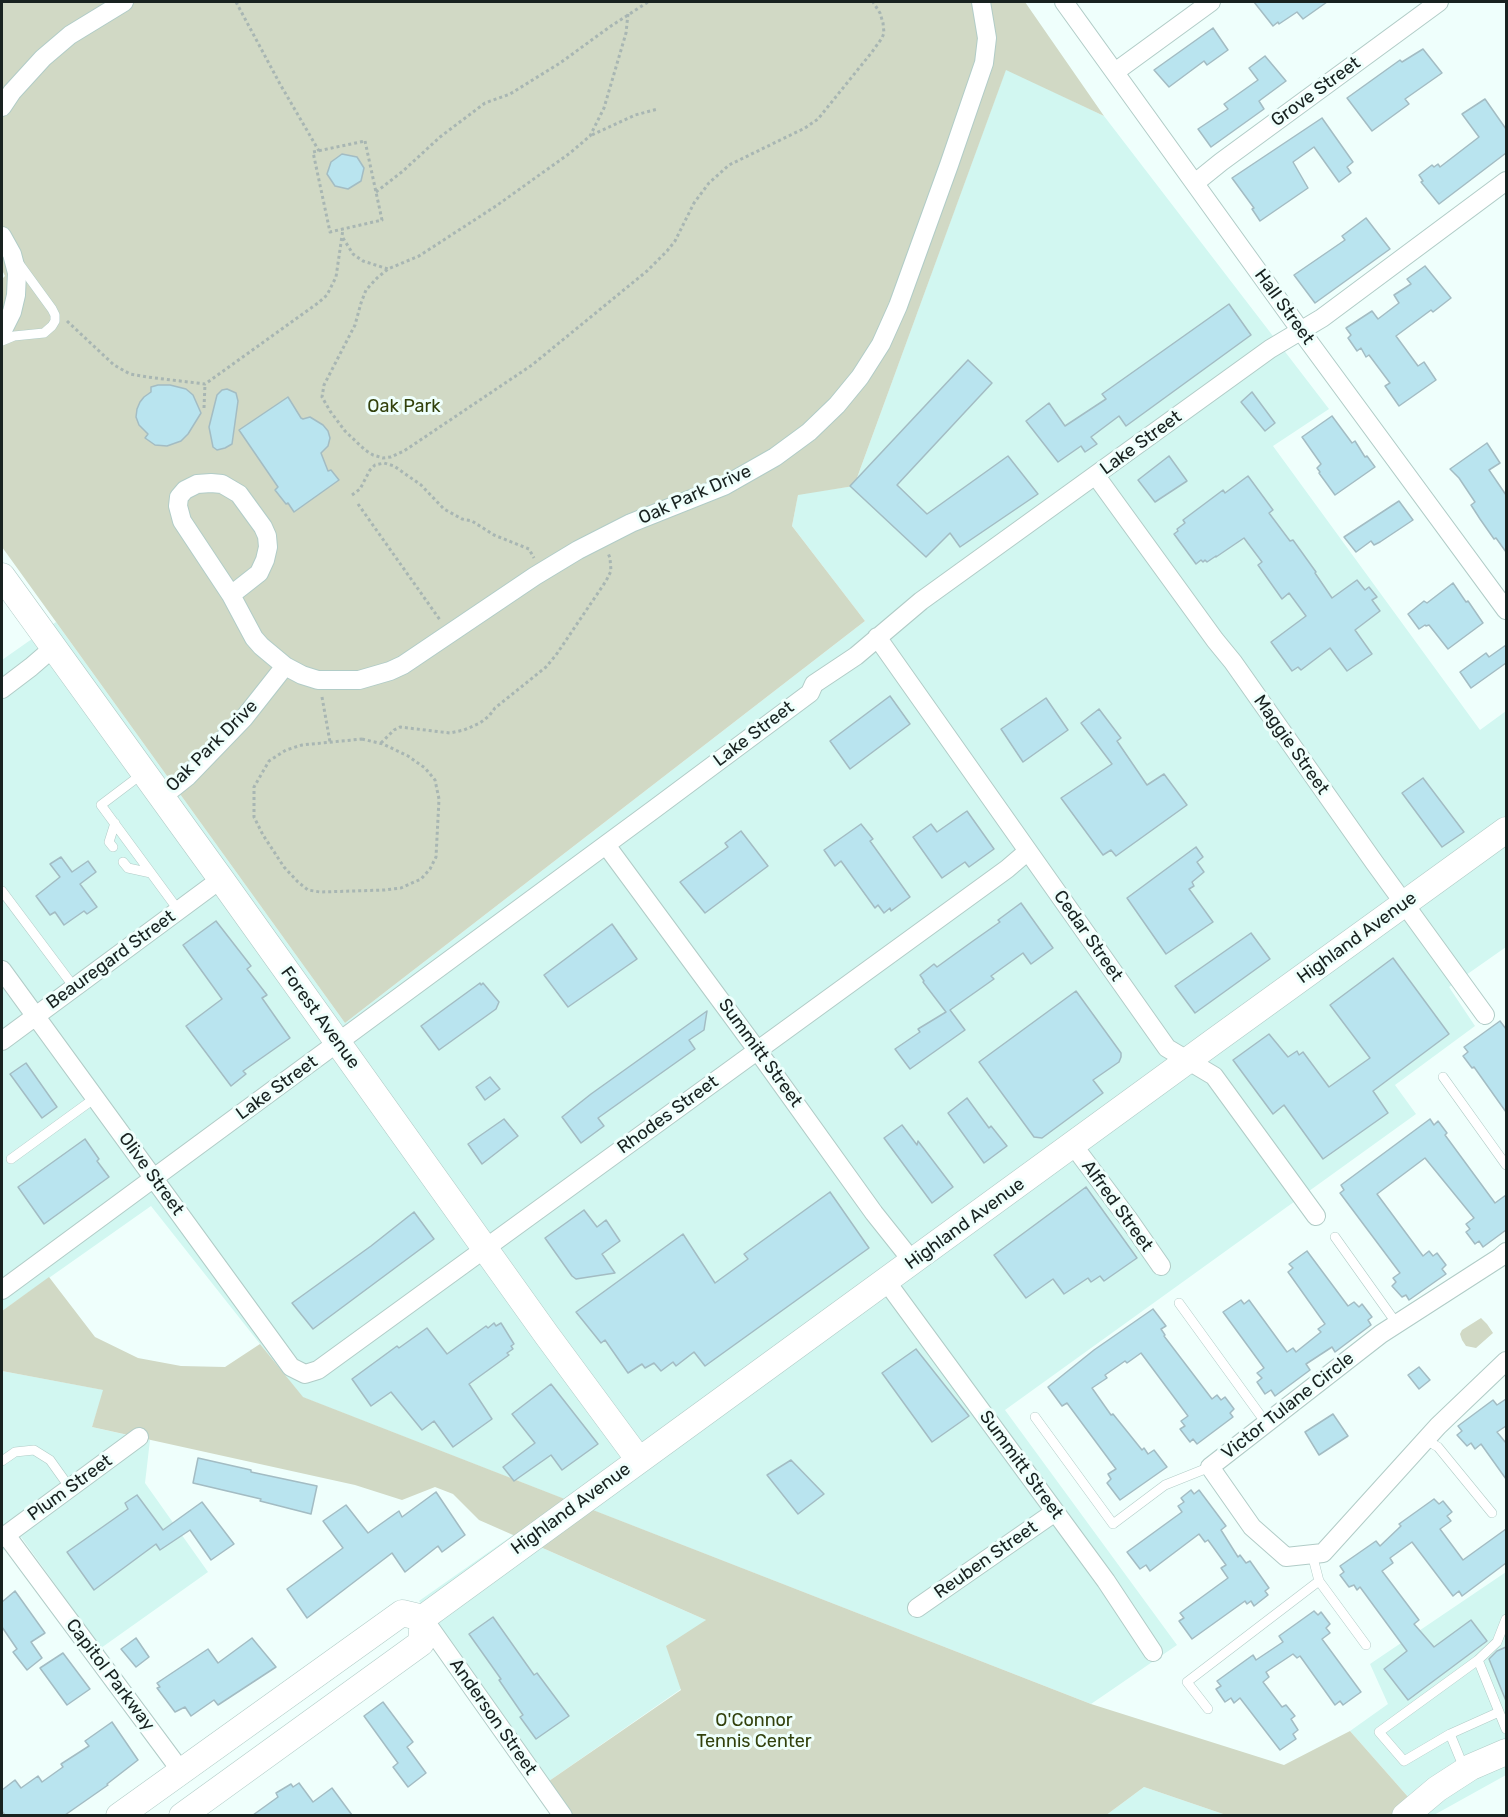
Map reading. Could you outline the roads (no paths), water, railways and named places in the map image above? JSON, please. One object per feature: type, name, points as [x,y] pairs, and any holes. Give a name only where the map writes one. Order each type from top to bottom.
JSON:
[{"type":"main road","name":"Forest Avenue","points":[[2,576],[639,1460]]},
{"type":"main road","name":"Highland Avenue","points":[[423,1618],[1506,830]]},
{"type":"main road","points":[[119,1815],[402,1613],[423,1618],[421,1644],[199,1811]]},
{"type":"main road","points":[[1414,1808],[1437,1789],[1465,1771],[1506,1752]]},
{"type":"main road","points":[[1414,1808],[1437,1801],[1503,1769],[1506,1765]]},
{"type":"main road","name":"Capitol Parkway","points":[[181,1771],[199,1811]]},
{"type":"street","points":[[2,107],[12,92],[43,58],[70,35],[124,2]]},
{"type":"street","name":"Oak Park Drive","points":[[231,595],[259,573],[268,547],[267,536],[239,494],[222,484],[197,484],[179,496],[178,506],[182,521],[231,595],[254,638],[285,666],[302,675],[318,680],[359,680],[404,665],[542,571],[578,550],[632,523],[724,486],[775,457],[809,432],[837,405],[860,377],[881,344],[898,306],[950,165],[984,63],[987,38],[984,9],[981,2]]},
{"type":"street","name":"Hall Street","points":[[1064,2],[1506,610]]},
{"type":"street","points":[[1115,72],[1211,2]]},
{"type":"street","name":"Grove Street","points":[[1195,183],[1439,2]]},
{"type":"street","name":"Lake Street","points":[[2,1290],[810,693],[814,684],[856,656],[921,601],[1270,349],[1322,318],[1506,181]]},
{"type":"street","points":[[2,236],[12,254],[17,273],[16,295],[12,312],[2,332]]},
{"type":"street","name":"Maggie Street","points":[[1096,476],[1233,662],[1485,1015]]},
{"type":"street","name":"Cedar Street","points":[[877,637],[1167,1048],[1214,1076],[1316,1216]]},
{"type":"street","points":[[2,689],[31,668],[53,648]]},
{"type":"street","name":"Oak Park Drive","points":[[162,797],[187,777],[244,718],[285,666]]},
{"type":"street","name":"Summitt Street","points":[[606,845],[874,1213],[913,1262]]},
{"type":"street","name":"Rhodes Street","points":[[305,1374],[318,1370],[998,876],[1028,851]]},
{"type":"street","name":"Beauregard Street","points":[[2,1041],[221,879]]},
{"type":"street","name":"Olive Street","points":[[2,970],[291,1367],[305,1374]]},
{"type":"street","name":"Alfred Street","points":[[1073,1145],[1161,1266]]},
{"type":"street","name":"Victor Tulane Circle","points":[[1312,1554],[1286,1557],[1252,1527],[1210,1467],[1381,1334],[1506,1252]]},
{"type":"street","name":"Summitt Street","points":[[886,1281],[1106,1581],[1153,1652]]},
{"type":"street","points":[[1312,1554],[1323,1553],[1438,1426],[1506,1361]]},
{"type":"street","name":"Plum Street","points":[[4,1537],[139,1437]]},
{"type":"street","name":"Reuben Street","points":[[917,1608],[1055,1512]]},
{"type":"street","name":"Capitol Parkway","points":[[4,1537],[181,1771]]},
{"type":"street","name":"Anderson Street","points":[[423,1618],[563,1815]]},
{"type":"lane","points":[[2,340],[14,336],[44,333],[55,321],[52,309],[12,254]]},
{"type":"lane","points":[[144,772],[101,805],[178,911]]},
{"type":"lane","points":[[113,848],[109,842],[114,823]]},
{"type":"lane","points":[[123,862],[128,868],[151,873]]},
{"type":"lane","points":[[2,891],[74,987]]},
{"type":"lane","points":[[1443,1077],[1506,1165]]},
{"type":"lane","points":[[11,1159],[96,1098]]},
{"type":"lane","points":[[1335,1237],[1397,1324]]},
{"type":"lane","points":[[1179,1303],[1266,1424]]},
{"type":"lane","points":[[1035,1417],[1113,1524],[1165,1485],[1210,1467]]},
{"type":"lane","points":[[1426,1440],[1438,1447],[1492,1513]]},
{"type":"lane","points":[[2,1461],[15,1452],[34,1450],[50,1460],[70,1488]]},
{"type":"lane","points":[[1312,1554],[1319,1581],[1366,1645]]},
{"type":"lane","points":[[1208,1709],[1187,1682],[1319,1581]]},
{"type":"lane","points":[[1499,1712],[1450,1734],[1404,1761],[1379,1732],[1478,1660],[1497,1642],[1506,1619]]},
{"type":"lane","points":[[1478,1660],[1506,1729]]},
{"type":"lane","points":[[1450,1734],[1465,1771]]},
{"type":"park label","name":"Oak Park","points":[[404,407]]},
{"type":"park label","name":"O'Connor Tennis Center","points":[[754,1731]]}]
